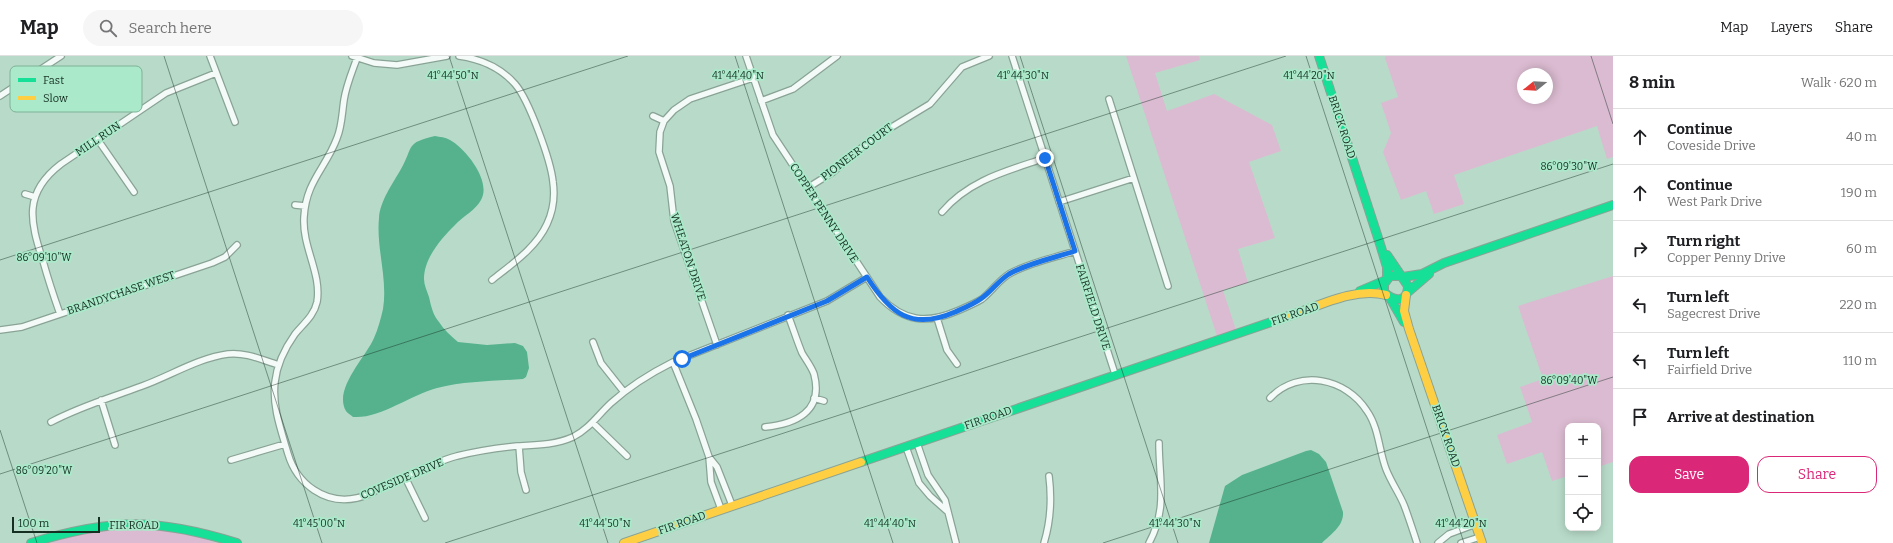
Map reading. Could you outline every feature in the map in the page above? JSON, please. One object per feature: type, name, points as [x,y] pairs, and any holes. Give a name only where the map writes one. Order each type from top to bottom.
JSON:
[{"type":"street","points":[[46,66],[61,56]]},
{"type":"street","points":[[210,56],[235,122]]},
{"type":"street","points":[[354,57],[385,65],[397,65],[447,56]]},
{"type":"street","points":[[459,56],[485,59],[508,78],[522,93],[552,172],[554,192],[553,204],[547,225],[536,242],[492,280]]},
{"type":"street","name":"COPPER PENNY DRIVE","points":[[746,56],[773,136],[867,277],[887,304],[902,314],[919,319],[937,318]]},
{"type":"street","points":[[761,101],[793,89],[837,56]]},
{"type":"street","name":"PIONEER COURT","points":[[809,188],[833,172],[872,138],[930,104],[962,67],[989,56]]},
{"type":"street","name":"FAIRFIELD DRIVE","points":[[1012,56],[1115,374]]},
{"type":"street","name":"BRICK ROAD","points":[[1319,56],[1387,267],[1386,279]]},
{"type":"street","name":"COVESIDE DRIVE","points":[[354,57],[346,89],[337,140],[312,184],[305,206],[304,235],[318,286],[316,305],[309,318],[289,343],[279,365],[275,382],[279,423],[291,462],[299,477],[312,489],[328,497],[342,499],[356,498],[424,468],[457,456],[519,446],[550,444],[561,441],[579,433],[593,423],[624,392],[652,373],[673,362],[717,346],[788,315],[836,297],[867,277]]},
{"type":"street","name":"MILL RUN","points":[[142,110],[166,93],[216,73]]},
{"type":"street","points":[[653,116],[664,121],[674,110],[690,99],[753,78]]},
{"type":"street","points":[[0,96],[10,89]]},
{"type":"street","points":[[1109,99],[1168,286]]},
{"type":"street","name":"MILL RUN","points":[[60,314],[33,229],[32,211],[40,185],[53,170],[139,112]]},
{"type":"street","name":"WHEATON DRIVE","points":[[664,121],[659,137],[659,152],[670,186],[672,213],[717,346]]},
{"type":"street","points":[[98,140],[134,192]]},
{"type":"street","points":[[942,212],[960,193],[983,180],[1045,158]]},
{"type":"street","points":[[1059,202],[1134,178]]},
{"type":"street","points":[[25,194],[35,198]]},
{"type":"street","points":[[1444,263],[1398,300],[1388,297],[1383,288],[1386,279],[1393,275],[1402,276],[1422,274],[1444,263],[1613,205]]},
{"type":"street","points":[[295,206],[305,206]]},
{"type":"street","name":"BRICK ROAD","points":[[1380,244],[1402,276]]},
{"type":"street","name":"BRANDYCHASE WEST","points":[[0,330],[22,328],[212,263],[225,256],[236,245]]},
{"type":"street","points":[[957,364],[946,350],[937,318],[979,300],[1010,274],[1075,251]]},
{"type":"street","points":[[1402,276],[1408,284],[1407,293]]},
{"type":"street","name":"FIR ROAD","points":[[624,543],[1115,374],[1354,294],[1386,279]]},
{"type":"street","name":"FIR ROAD","points":[[1354,294],[1374,292],[1388,297]]},
{"type":"street","name":"BRICK ROAD","points":[[1407,293],[1404,310],[1409,329],[1481,540]]},
{"type":"street","name":"BRICK ROAD","points":[[1388,297],[1409,329]]},
{"type":"street","points":[[765,427],[780,426],[797,420],[810,408],[814,398],[816,386],[813,372],[802,352],[788,315]]},
{"type":"street","points":[[593,342],[601,363],[624,392]]},
{"type":"street","points":[[51,422],[70,412],[101,400],[227,354],[246,355],[279,365]]},
{"type":"street","points":[[673,362],[709,456],[716,467],[732,505]]},
{"type":"street","points":[[1270,398],[1283,386],[1301,381],[1312,380],[1334,384],[1355,396],[1368,412],[1373,422],[1386,470],[1404,506],[1417,543]]},
{"type":"street","points":[[814,398],[824,401]]},
{"type":"street","points":[[101,400],[115,446]]},
{"type":"street","points":[[593,423],[626,456]]},
{"type":"street","points":[[1149,543],[1155,531],[1161,508],[1162,487],[1159,442]]},
{"type":"street","points":[[917,443],[926,471],[945,500],[956,543]]},
{"type":"street","points":[[231,460],[285,444]]},
{"type":"street","points":[[519,446],[521,472],[526,490]]},
{"type":"street","points":[[906,447],[919,483],[930,496],[948,512]]},
{"type":"street","points":[[709,456],[711,482],[721,509]]},
{"type":"street","points":[[1044,543],[1051,507],[1049,476]]},
{"type":"street","points":[[405,477],[425,518]]},
{"type":"street","name":"FIR ROAD","points":[[31,543],[64,532],[91,526],[138,522],[187,528],[237,543]]},
{"type":"street","points":[[1438,543],[1449,534],[1476,524]]},
{"type":"street","points":[[1461,543],[1481,540]]},
{"type":"shaded area","points":[[1126,56],[1199,56],[1200,60],[1155,73],[1167,111],[1214,94],[1272,125],[1281,151],[1249,162],[1275,238],[1238,249],[1248,283],[1223,290],[1236,330],[1217,336]]},
{"type":"shaded area","points":[[1386,56],[1613,56],[1613,157],[1607,159],[1597,126],[1454,175],[1464,204],[1434,214],[1426,191],[1401,200],[1383,152],[1391,133],[1381,103],[1398,97],[1385,58]]},
{"type":"shaded area","points":[[435,136],[450,140],[463,150],[469,157],[480,175],[483,184],[483,192],[479,204],[450,230],[430,256],[425,271],[424,281],[431,307],[443,328],[458,342],[487,345],[515,343],[523,346],[527,352],[529,368],[526,377],[523,379],[469,383],[437,388],[427,391],[384,411],[363,417],[353,417],[346,411],[343,402],[344,393],[352,373],[374,338],[383,309],[384,286],[379,241],[379,218],[382,205],[387,192],[414,143],[425,138]]},
{"type":"shaded area","points":[[1613,276],[1613,462],[1601,466],[1601,423],[1565,423],[1565,477],[1552,481],[1542,452],[1507,464],[1497,435],[1532,422],[1520,387],[1543,379],[1518,306]]},
{"type":"shaded area","points":[[1311,450],[1319,454],[1326,462],[1343,512],[1343,517],[1339,526],[1333,533],[1322,543],[1209,543],[1225,486],[1242,475]]},
{"type":"shaded area","points":[[144,527],[192,535],[217,543],[50,543],[84,533]]},
{"type":"traffic: fast","points":[[1319,56],[1380,244],[1387,267],[1387,278]]},
{"type":"traffic: fast","points":[[1403,277],[1422,274],[1444,263],[1613,205]]},
{"type":"traffic: fast","points":[[1387,255],[1408,286],[1406,296],[1396,299],[1384,292],[1384,284],[1390,276],[1400,276]]},
{"type":"traffic: fast","points":[[1408,292],[1429,274]]},
{"type":"traffic: fast","points":[[1360,291],[1386,280]]},
{"type":"traffic: fast","points":[[1390,298],[1404,322]]},
{"type":"traffic: fast","points":[[861,462],[1289,316]]},
{"type":"traffic: fast","points":[[31,543],[86,529],[110,525],[134,524],[158,525],[182,529],[237,543]]},
{"type":"traffic: slow","points":[[1289,316],[1349,295],[1374,293],[1386,295]]},
{"type":"traffic: slow","points":[[1406,295],[1404,311],[1409,329],[1482,543]]},
{"type":"traffic: slow","points":[[624,543],[861,462]]},
{"type":"route","points":[[682,359],[717,346],[788,315],[827,301],[836,297],[867,277],[880,297],[894,310],[911,318],[937,318],[974,303],[988,293],[1003,278],[1017,270],[1075,251],[1045,158]]}]
